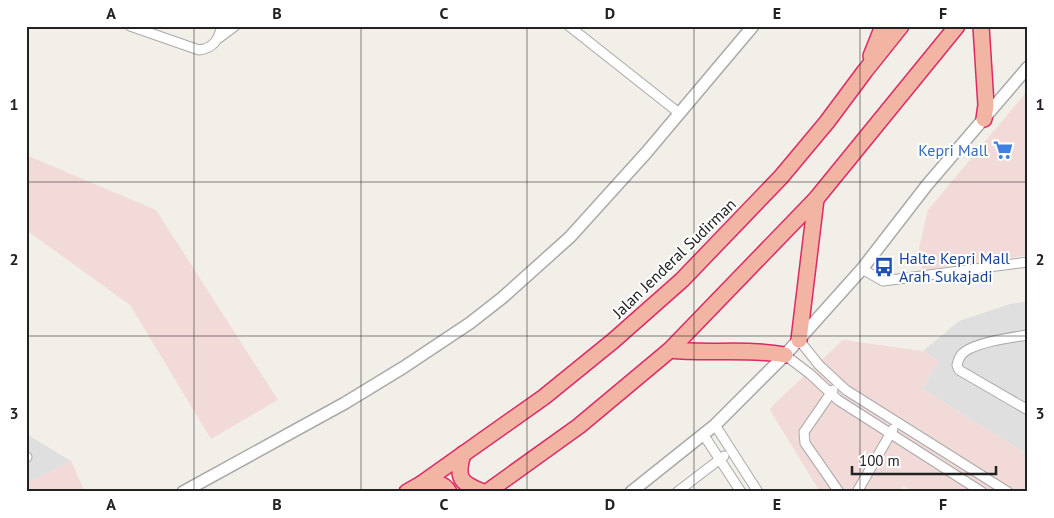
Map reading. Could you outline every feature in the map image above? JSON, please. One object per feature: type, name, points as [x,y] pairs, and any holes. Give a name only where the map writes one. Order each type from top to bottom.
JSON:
[{"type":"highway","points":[[865,71],[883,26]]},
{"type":"highway","name":"Jalan Jenderal Sudirman","points":[[407,492],[544,397],[613,341],[682,280],[780,177],[827,122],[901,26]]},
{"type":"highway","points":[[487,492],[579,426],[670,350],[816,199],[957,26]]},
{"type":"highway","points":[[981,26],[986,105],[984,119]]},
{"type":"highway","points":[[799,340],[816,199]]},
{"type":"highway","points":[[670,350],[773,353],[785,356]]},
{"type":"highway","points":[[463,454],[459,470],[461,477],[470,486],[483,492]]},
{"type":"highway","points":[[421,484],[438,483],[443,485],[449,492]]},
{"type":"street","points":[[130,26],[199,50],[208,49],[235,26]]},
{"type":"street","points":[[219,38],[222,26]]},
{"type":"street","points":[[569,26],[679,113]]},
{"type":"street","points":[[183,492],[198,488],[353,398],[445,340],[502,298],[570,237],[646,153],[753,26]]},
{"type":"street","points":[[631,492],[715,425],[785,356],[862,269],[927,185],[1028,67]]},
{"type":"street","points":[[862,269],[883,281],[1028,262]]},
{"type":"street","points":[[1026,408],[960,370],[957,364],[962,354],[971,348],[1011,337],[1028,335]]},
{"type":"street","points":[[799,340],[819,365],[839,384],[1008,492]]},
{"type":"street","points":[[785,356],[810,374],[838,400],[982,492]]},
{"type":"street","points":[[839,384],[830,393],[804,432],[803,437],[805,443],[840,492]]},
{"type":"street","points":[[857,492],[898,422]]},
{"type":"street","points":[[715,425],[758,492]]},
{"type":"street","points":[[703,434],[741,492]]},
{"type":"street","points":[[677,492],[732,451]]},
{"type":"shaded area","name":"Kepri Mall","points":[[1028,90],[1028,255],[922,270],[919,248],[928,210]]},
{"type":"shaded area","points":[[26,155],[156,210],[278,400],[211,439],[130,305],[26,230]]},
{"type":"shaded area","points":[[1028,301],[1028,455],[922,389],[939,361],[923,351],[959,321],[1010,304]]},
{"type":"shaded area","points":[[843,340],[923,351],[939,361],[922,389],[1028,455],[1028,492],[914,492],[903,486],[899,492],[820,492],[770,410],[774,404]]},
{"type":"shaded area","points":[[26,435],[28,435],[71,461],[26,484]]},
{"type":"shaded area","points":[[71,461],[85,492],[26,492],[26,484]]},
{"type":"place","name":"Kepri Mall","points":[[1003,150]]},
{"type":"place","name":"Halte Kepri Mall Arah Sukajadi","points":[[884,267]]}]
